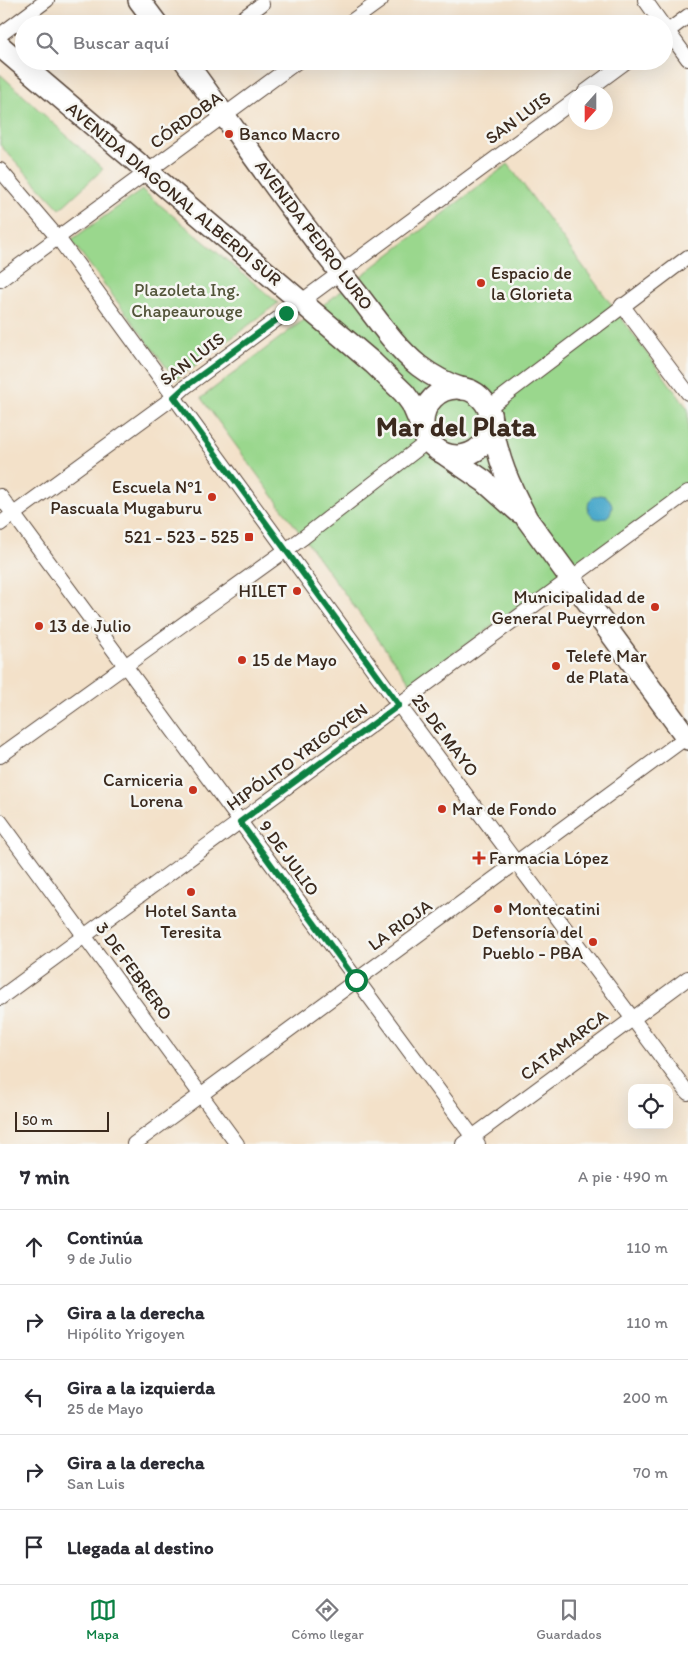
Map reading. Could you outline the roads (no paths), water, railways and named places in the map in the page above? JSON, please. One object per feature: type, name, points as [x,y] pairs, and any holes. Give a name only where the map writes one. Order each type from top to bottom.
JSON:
[{"type":"main road","points":[[139,0],[150,15]]},
{"type":"main road","name":"AVENIDA DIAGONAL ALBERDI SUR","points":[[0,46],[15,59]]},
{"type":"main road","name":"AVENIDA DIAGONAL ALBERDI SUR","points":[[28,70],[373,363],[404,393],[432,442]]},
{"type":"main road","name":"AVENIDA PEDRO LURO","points":[[191,70],[340,273],[400,347],[413,361],[429,373],[442,381],[463,388]]},
{"type":"main road","points":[[373,363],[384,368],[397,367],[402,357],[400,347]]},
{"type":"main road","points":[[527,519],[484,481],[432,442],[422,422],[424,412],[430,401],[439,393],[450,389],[463,388],[473,392],[482,399],[490,414],[500,461],[509,484],[527,519],[688,738]]},
{"type":"main road","points":[[432,442],[454,457],[474,452],[484,444],[490,432],[490,414]]},
{"type":"street","points":[[27,15],[47,0]]},
{"type":"street","points":[[360,15],[381,0]]},
{"type":"street","points":[[645,0],[655,15]]},
{"type":"street","points":[[247,15],[262,4]]},
{"type":"street","points":[[673,24],[688,16]]},
{"type":"street","points":[[0,35],[15,24]]},
{"type":"street","points":[[673,39],[688,59]]},
{"type":"street","name":"CÓRDOBA","points":[[0,280],[286,70]]},
{"type":"street","points":[[594,85],[615,70]]},
{"type":"street","name":"SAN LUIS","points":[[0,524],[568,105]]},
{"type":"street","name":"25 DE MAYO","points":[[0,170],[58,238],[399,705],[688,1093]]},
{"type":"street","points":[[490,414],[622,305],[688,257]]},
{"type":"street","points":[[622,305],[687,391]]},
{"type":"street","points":[[0,756],[126,667],[432,442]]},
{"type":"street","name":"HIPÓLITO YRIGOYEN","points":[[0,998],[688,492]]},
{"type":"street","name":"9 DE JULIO","points":[[0,496],[356,980],[471,1142]]},
{"type":"street","name":"LA RIOJA","points":[[134,1144],[688,738]]},
{"type":"street","name":"3 DE FEBRERO","points":[[0,821],[237,1144]]},
{"type":"street","name":"CATAMARCA","points":[[471,1142],[632,1018],[688,978]]},
{"type":"water","points":[[600,495],[609,498],[612,507],[609,516],[600,519],[591,516],[588,507],[591,498]]},
{"type":"place","name":"Banco Macro","points":[[229,134]]},
{"type":"place","name":"Espacio de la Glorieta","points":[[481,283]]},
{"type":"place","name":"Escuela Nº1 Pascuala Mugaburu","points":[[212,497]]},
{"type":"place","name":"521 - 523 - 525","points":[[249,537]]},
{"type":"place","name":"HILET","points":[[297,591]]},
{"type":"place","name":"Municipalidad de General Pueyrredon","points":[[655,607]]},
{"type":"place","name":"13 de Julio","points":[[39,626]]},
{"type":"place","name":"15 de Mayo","points":[[242,660]]},
{"type":"place","name":"Telefe Mar de Plata","points":[[556,666]]},
{"type":"place","name":"Carniceria Lorena","points":[[193,790]]},
{"type":"place","name":"Mar de Fondo","points":[[442,809]]},
{"type":"place","name":"Farmacia López","points":[[479,858]]},
{"type":"place","name":"Hotel Santa Teresita","points":[[191,892]]},
{"type":"place","name":"Montecatini","points":[[498,909]]},
{"type":"place","name":"Defensoría del Pueblo - PBA","points":[[593,942]]},
{"type":"district","name":"Mar del Plata","points":[[456,426]]},
{"type":"park label","name":"Plazoleta Ing. Chapeaurouge","points":[[187,300]]}]
